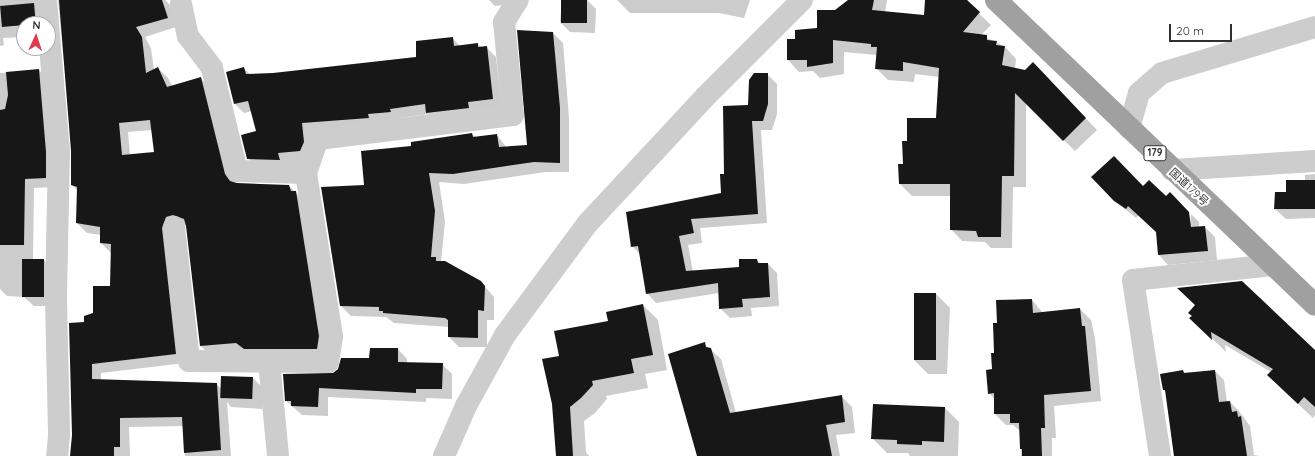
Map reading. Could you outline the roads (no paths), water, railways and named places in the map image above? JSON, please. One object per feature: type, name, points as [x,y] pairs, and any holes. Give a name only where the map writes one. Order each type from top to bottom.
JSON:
[{"type":"highway","name":"国道179号","points":[[996,0],[1172,170],[1315,305]]},
{"type":"street","points":[[46,0],[60,152],[56,299],[59,435],[57,456]]},
{"type":"street","points":[[174,227],[189,361],[328,362],[332,336],[306,173],[318,140],[513,115],[504,22],[518,0]]},
{"type":"street","points":[[444,456],[466,406],[505,335],[588,223],[705,97],[802,0]]},
{"type":"street","points":[[181,4],[188,36],[212,68],[237,171],[306,173]]},
{"type":"street","points":[[1129,128],[1139,93],[1162,73],[1315,27]]},
{"type":"street","points":[[1172,170],[1315,161]]},
{"type":"street","points":[[1160,456],[1133,280],[1273,265]]},
{"type":"street","points":[[269,362],[278,456]]}]
